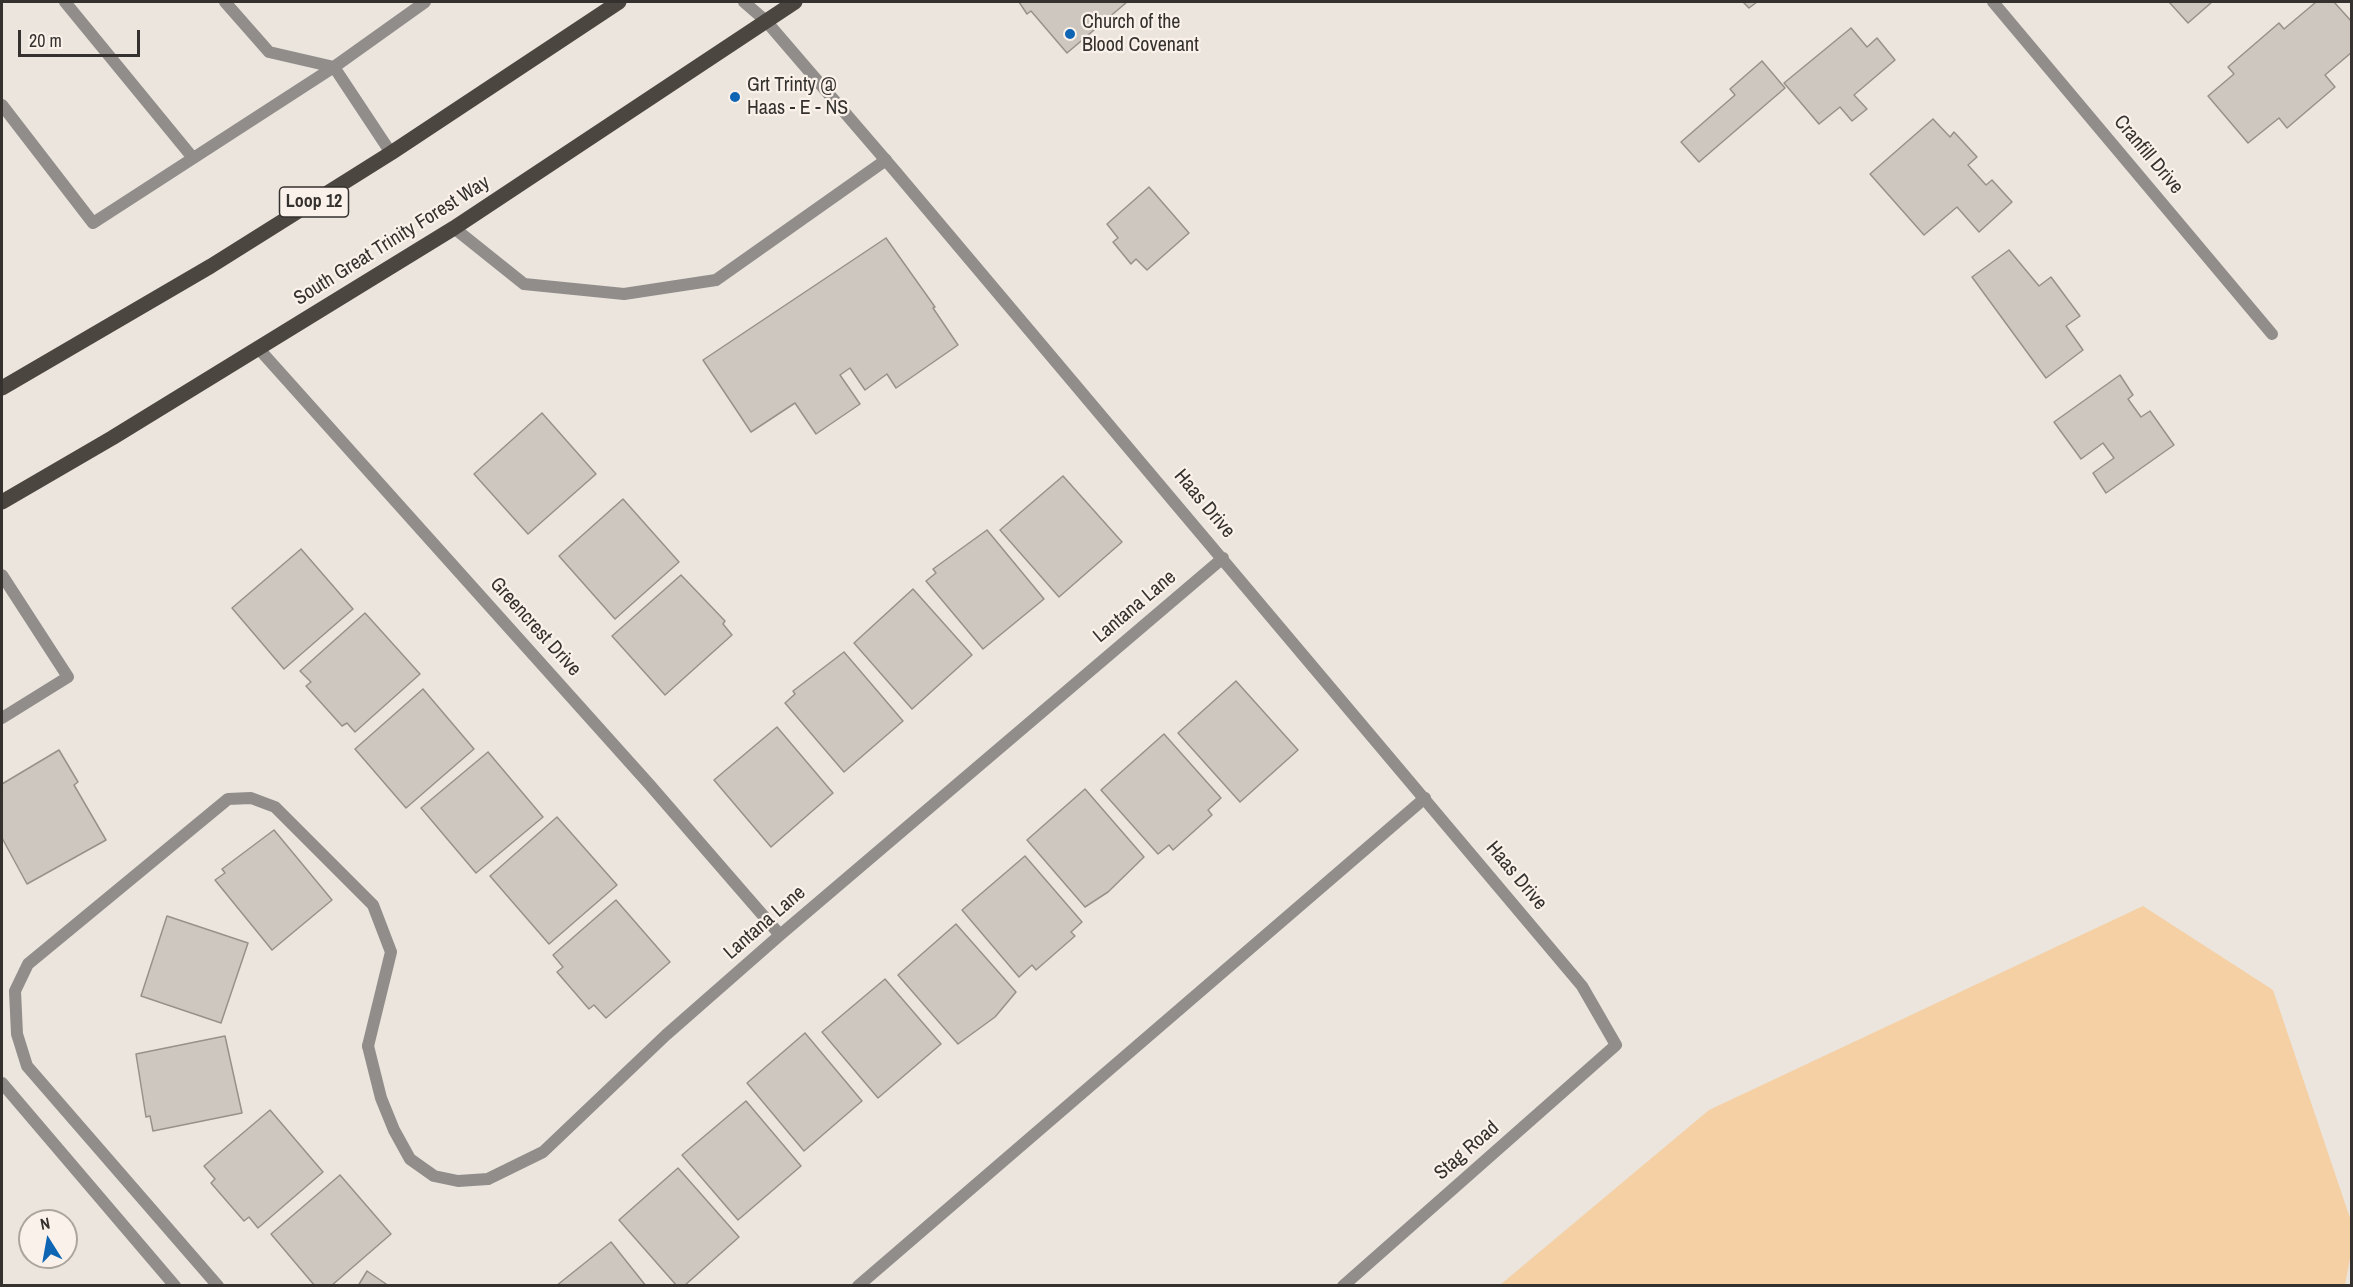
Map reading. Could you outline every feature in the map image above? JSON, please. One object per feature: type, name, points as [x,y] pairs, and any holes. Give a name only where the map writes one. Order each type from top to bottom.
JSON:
[{"type":"main road","name":"Loop 12","points":[[2,388],[211,267],[391,153],[619,2]]},
{"type":"main road","name":"South Great Trinity Forest Way","points":[[2,502],[259,349],[454,228],[795,2]]},
{"type":"street","points":[[65,2],[193,158]]},
{"type":"street","points":[[225,2],[269,52],[334,67],[391,153]]},
{"type":"street","points":[[2,105],[93,223],[334,67],[425,2]]},
{"type":"street","name":"Haas Drive","points":[[744,2],[766,21],[886,160],[1425,798],[1582,986],[1616,1045]]},
{"type":"street","name":"Cranfill Drive","points":[[1993,2],[2272,334]]},
{"type":"street","points":[[454,228],[524,284],[624,294],[716,280],[886,160]]},
{"type":"street","name":"Greencrest Drive","points":[[259,349],[649,783],[780,935]]},
{"type":"street","name":"Lantana Lane","points":[[218,1286],[27,1066],[17,1034],[15,991],[28,964],[228,799],[251,798],[275,807],[373,905],[391,952],[368,1046],[381,1098],[394,1130],[410,1159],[434,1176],[458,1181],[488,1179],[543,1152],[666,1035],[780,935],[1224,558]]},
{"type":"street","points":[[2,575],[68,676],[2,718]]},
{"type":"street","points":[[858,1286],[1425,798]]},
{"type":"street","name":"Stag Road","points":[[1343,1286],[1616,1045]]},
{"type":"street","points":[[2,1083],[175,1286]]},
{"type":"shaded area","points":[[2143,906],[2273,990],[2351,1221],[2351,1253],[2345,1285],[1500,1285],[1709,1110]]},
{"type":"building","name":"Church of the Blood Covenant","points":[[1019,2],[1127,2],[1067,53],[1031,11],[1027,14]]},
{"type":"building","points":[[1743,2],[1757,2],[1749,8]]},
{"type":"building","points":[[2169,2],[2212,2],[2188,23]]},
{"type":"building","points":[[2316,2],[2334,2],[2352,22],[2352,52],[2325,75],[2335,87],[2287,128],[2279,118],[2248,143],[2208,96],[2234,74],[2228,67],[2279,23],[2284,29]]},
{"type":"building","points":[[1851,28],[1867,47],[1877,38],[1895,60],[1854,95],[1867,109],[1852,121],[1840,107],[1819,124],[1784,83]]},
{"type":"building","points":[[1762,61],[1785,88],[1699,162],[1681,142],[1735,95],[1730,89]]},
{"type":"building","points":[[1933,119],[1950,137],[1954,132],[1977,157],[1968,165],[1986,185],[1992,180],[2012,202],[1979,232],[1957,207],[1924,235],[1870,174]]},
{"type":"building","points":[[1149,187],[1189,233],[1147,270],[1136,259],[1131,264],[1113,242],[1118,238],[1107,224]]},
{"type":"building","points":[[886,238],[935,307],[933,308],[958,345],[896,388],[887,374],[865,390],[850,368],[840,375],[860,404],[816,434],[795,403],[751,432],[703,360]]},
{"type":"building","points":[[2009,250],[2039,286],[2051,277],[2080,316],[2066,326],[2083,350],[2046,378],[1972,277]]},
{"type":"building","points":[[2120,375],[2133,395],[2128,399],[2141,417],[2150,411],[2174,445],[2106,493],[2093,473],[2114,458],[2103,443],[2081,459],[2054,422]]},
{"type":"building","points":[[542,413],[596,474],[528,534],[474,474]]},
{"type":"building","points":[[1063,476],[1122,542],[1059,597],[1000,530]]},
{"type":"building","points":[[623,499],[679,562],[615,619],[559,556]]},
{"type":"building","points":[[987,530],[1044,599],[983,649],[926,581],[936,573],[933,569]]},
{"type":"building","points":[[301,549],[353,609],[284,669],[232,608]]},
{"type":"building","points":[[681,575],[725,621],[723,624],[732,635],[665,695],[612,636]]},
{"type":"building","points":[[913,589],[972,655],[912,709],[854,643]]},
{"type":"building","points":[[365,613],[420,674],[355,732],[347,723],[342,726],[306,686],[311,682],[300,671]]},
{"type":"building","points":[[844,652],[903,721],[844,772],[785,703],[795,694],[793,691]]},
{"type":"building","points":[[1236,681],[1298,750],[1240,802],[1178,733]]},
{"type":"building","points":[[423,689],[474,749],[406,808],[355,749]]},
{"type":"building","points":[[777,727],[833,793],[771,847],[714,780]]},
{"type":"building","points":[[1164,734],[1221,798],[1208,810],[1212,815],[1173,850],[1169,845],[1158,854],[1101,790]]},
{"type":"building","points":[[59,750],[78,782],[74,785],[106,840],[27,884],[2,838],[2,784]]},
{"type":"building","points":[[488,752],[543,817],[476,873],[421,808]]},
{"type":"building","points":[[1085,789],[1144,857],[1108,892],[1085,907],[1027,840]]},
{"type":"building","points":[[557,817],[617,885],[549,944],[490,876]]},
{"type":"building","points":[[274,830],[332,900],[272,950],[215,880],[225,873],[222,869]]},
{"type":"building","points":[[1025,856],[1082,922],[1071,932],[1075,936],[1036,970],[1032,965],[1019,977],[962,910]]},
{"type":"building","points":[[616,900],[670,962],[606,1018],[594,1005],[589,1009],[557,972],[563,967],[553,955]]},
{"type":"building","points":[[167,916],[248,943],[221,1023],[141,996]]},
{"type":"building","points":[[956,924],[1016,992],[995,1017],[958,1044],[898,975]]},
{"type":"building","points":[[885,979],[941,1044],[878,1098],[822,1032]]},
{"type":"building","points":[[805,1033],[862,1101],[804,1151],[747,1083]]},
{"type":"building","points":[[225,1036],[242,1113],[153,1131],[150,1116],[146,1117],[136,1054]]},
{"type":"building","points":[[746,1101],[801,1166],[738,1220],[682,1155]]},
{"type":"building","points":[[270,1110],[323,1172],[258,1228],[249,1217],[244,1221],[211,1183],[215,1179],[204,1166]]},
{"type":"building","points":[[678,1168],[739,1237],[684,1286],[677,1286],[619,1220]]},
{"type":"building","points":[[340,1175],[391,1234],[331,1286],[315,1286],[271,1234]]},
{"type":"building","points":[[611,1242],[646,1286],[556,1286]]},
{"type":"building","points":[[367,1271],[389,1286],[358,1286]]},
{"type":"place","name":"Church of the Blood Covenant","points":[[1070,34]]},
{"type":"place","name":"Grt Trinty @ Haas - E - NS","points":[[735,97]]}]
